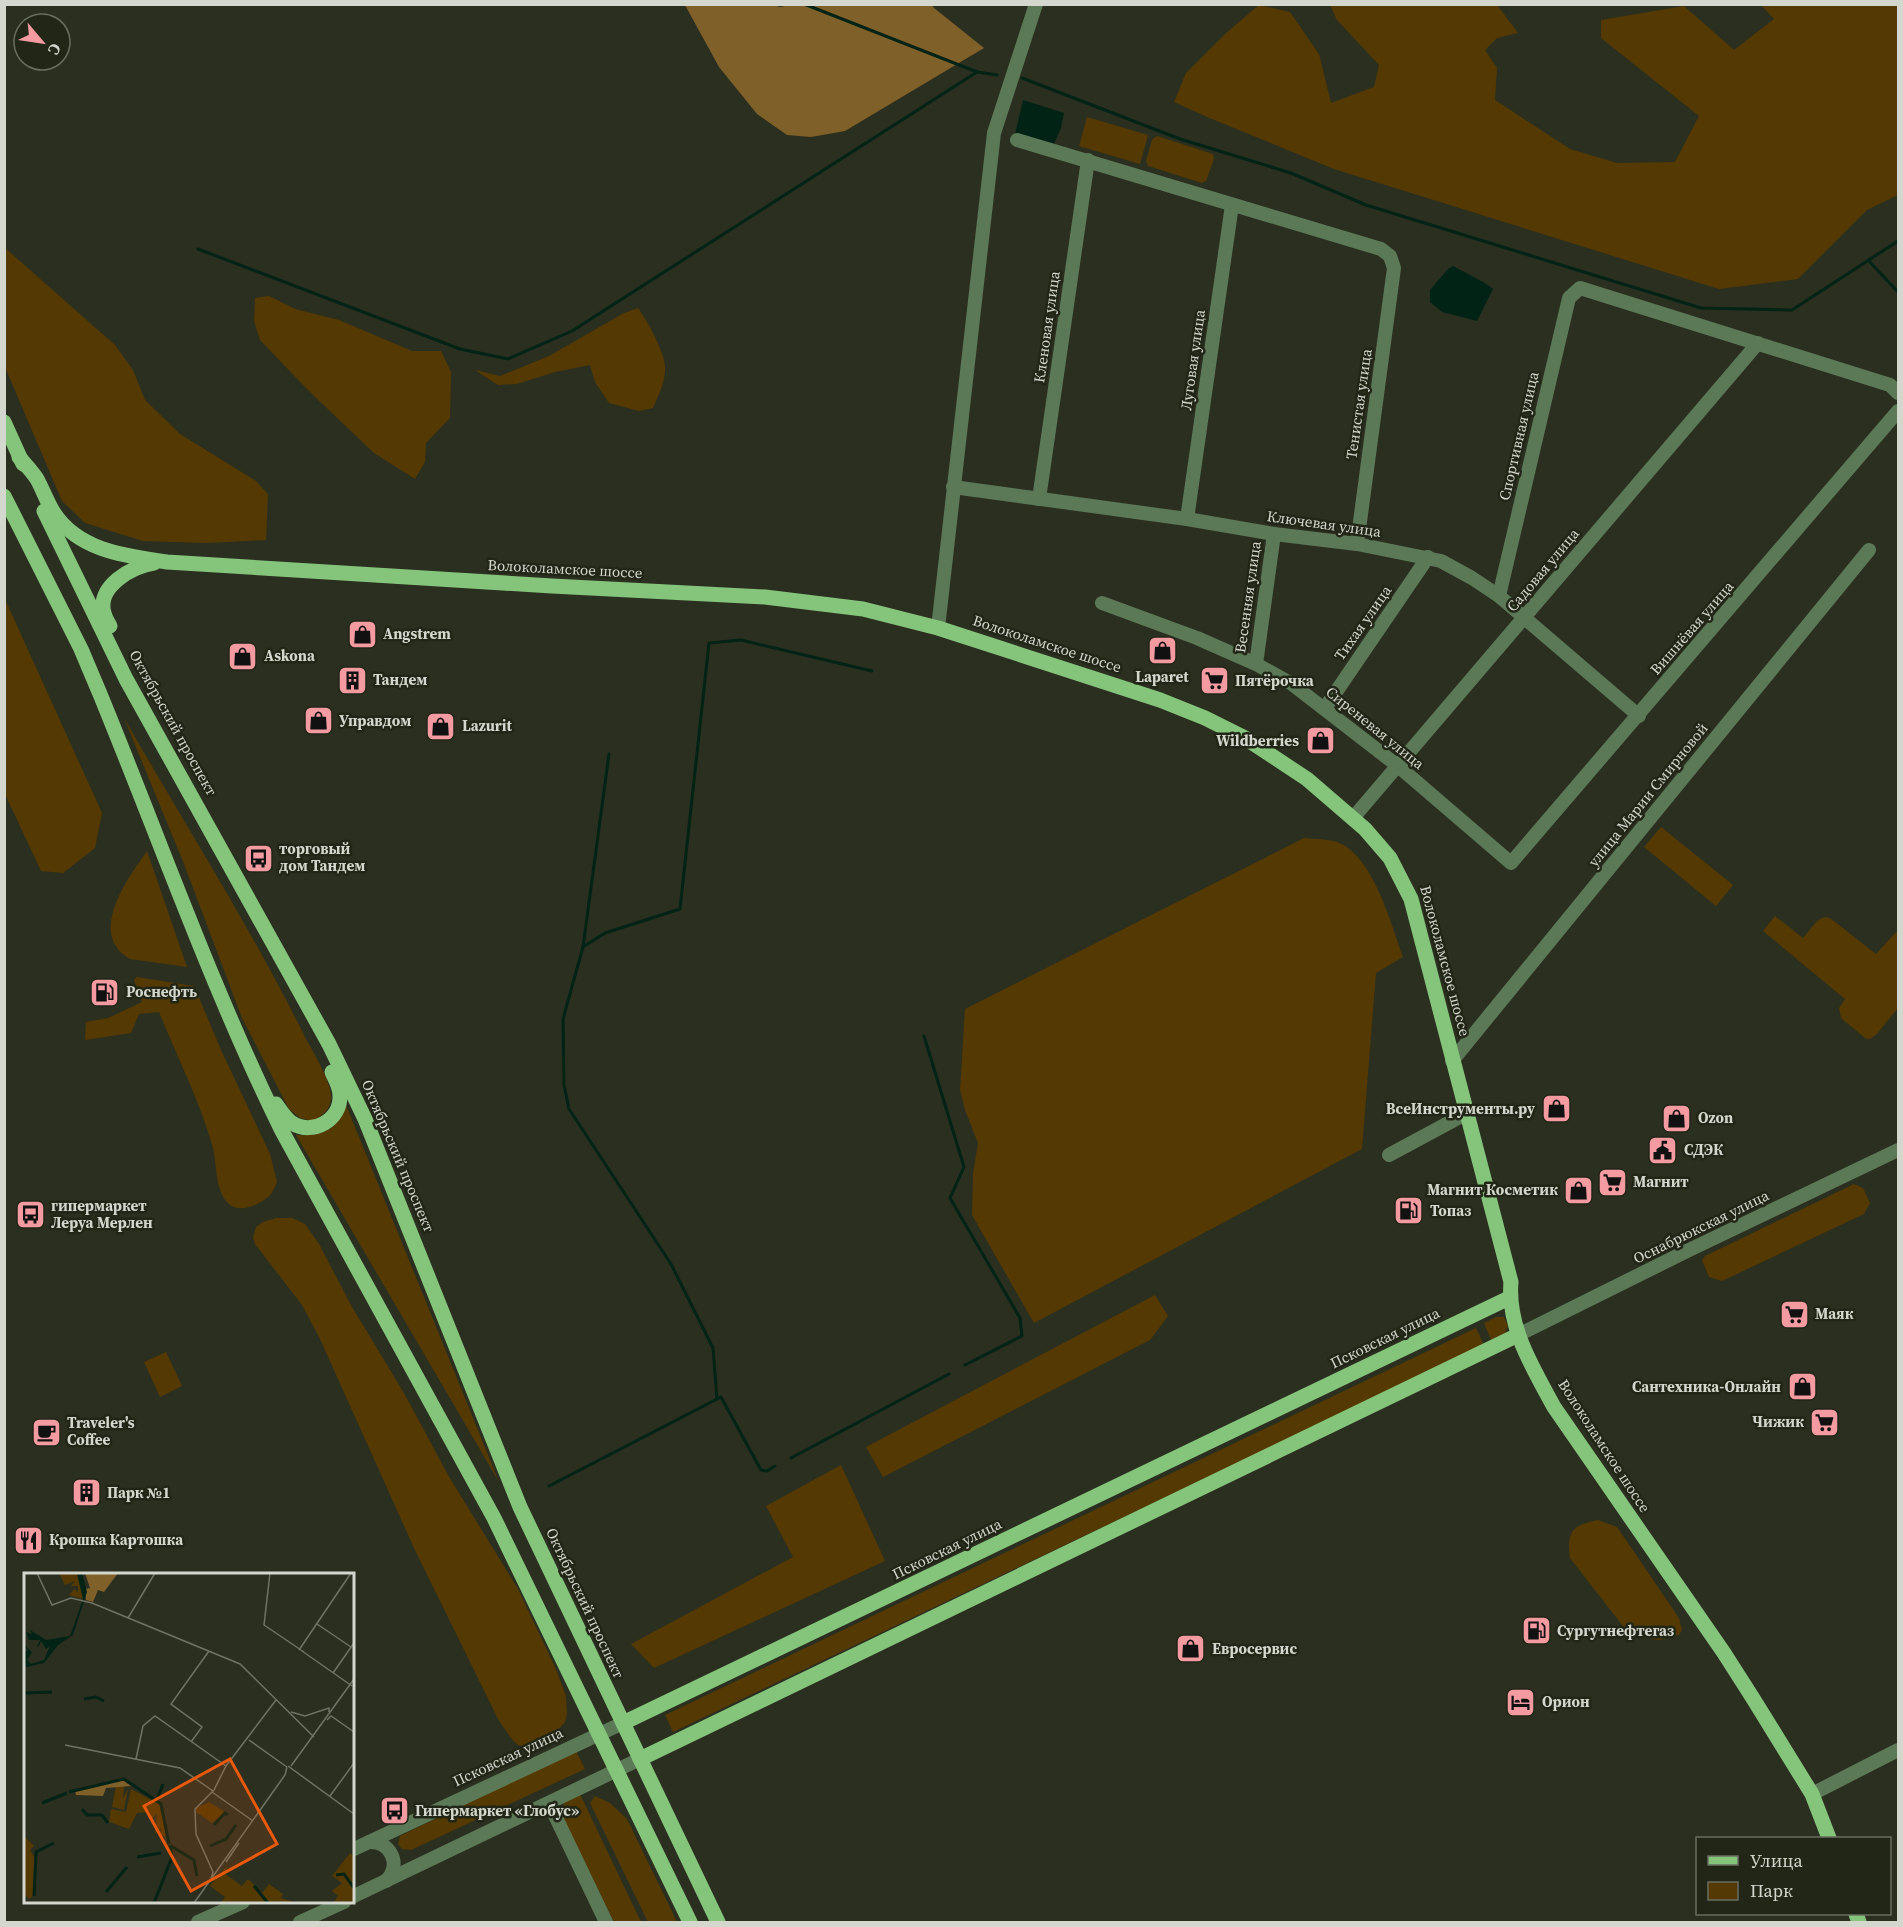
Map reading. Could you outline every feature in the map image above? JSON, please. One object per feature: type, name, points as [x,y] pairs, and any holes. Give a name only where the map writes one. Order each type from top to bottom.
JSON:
[{"type":"main road","name":"Октябрьский проспект","points":[[4,422],[126,680],[312,1012],[365,1119],[520,1507],[718,1923]]},
{"type":"main road","name":"Волоколамское шоссе","points":[[20,457],[35,477],[55,514],[79,537],[98,548],[118,555],[167,562],[765,597],[863,609],[938,628],[1160,700],[1205,718],[1245,738],[1319,788],[1353,818],[1385,852],[1409,892],[1511,1282],[1509,1298],[1518,1335],[1554,1407],[1724,1653],[1812,1794],[1828,1837]]},
{"type":"main road","points":[[4,496],[81,649],[254,1076],[494,1518],[690,1923]]},
{"type":"main road","name":"Волоколамское шоссе","points":[[126,680],[128,662],[104,613],[106,597],[115,582],[128,571],[145,564],[167,562]]},
{"type":"main road","points":[[254,1076],[285,1117],[298,1126],[308,1128],[318,1126],[327,1122],[335,1114],[339,1105],[339,1090],[316,1033],[312,1012]]},
{"type":"main road","name":"Псковская улица","points":[[623,1723],[1509,1298]]},
{"type":"main road","points":[[640,1759],[1518,1335]]},
{"type":"street","points":[[938,628],[994,133],[1036,4]]},
{"type":"street","points":[[1017,140],[1232,205]]},
{"type":"street","name":"Кленовая улица","points":[[1039,499],[1088,160]]},
{"type":"street","name":"Тенистая улица","points":[[1232,205],[1381,249],[1390,256],[1394,267],[1357,544]]},
{"type":"street","name":"Луговая улица","points":[[1187,519],[1232,205]]},
{"type":"street","name":"Спортивная улица","points":[[1499,596],[1569,298],[1580,288],[1758,343]]},
{"type":"street","points":[[1758,343],[1890,385],[1899,393]]},
{"type":"street","name":"Садовая улица","points":[[1353,818],[1758,343]]},
{"type":"street","name":"Вишнёвая улица","points":[[1511,863],[1898,412]]},
{"type":"street","name":"Ключевая улица","points":[[953,486],[1187,519],[1274,534],[1357,544],[1428,557],[1454,566],[1499,596],[1523,619],[1639,716]]},
{"type":"street","name":"Весенняя улица","points":[[1256,664],[1274,534]]},
{"type":"street","name":"улица Марии Смирновой","points":[[1452,1061],[1869,550]]},
{"type":"street","name":"Тихая улица","points":[[1325,708],[1428,557]]},
{"type":"street","name":"Сиреневая улица","points":[[1102,603],[1197,638],[1256,664],[1292,684],[1398,766],[1511,863]]},
{"type":"street","points":[[1389,1155],[1467,1113]]},
{"type":"street","name":"Оснабрюкская улица","points":[[1518,1335],[1899,1150]]},
{"type":"street","name":"Псковская улица","points":[[354,1849],[623,1723]]},
{"type":"street","points":[[1812,1794],[1899,1750]]},
{"type":"street","points":[[354,1896],[640,1759]]},
{"type":"street","points":[[549,1803],[606,1923]]},
{"type":"street","points":[[398,1828],[392,1843],[395,1856],[408,1865],[422,1864]]},
{"type":"street","points":[[369,1842],[384,1845],[393,1856],[393,1869],[390,1877],[384,1882]]},
{"type":"street","points":[[198,1923],[241,1903]]},
{"type":"street","points":[[300,1923],[342,1903]]},
{"type":"green space","points":[[1259,5],[1290,12],[1319,54],[1331,103],[1374,87],[1379,65],[1337,20],[1330,5],[1497,5],[1518,33],[1497,38],[1485,50],[1497,68],[1495,100],[1570,149],[1617,163],[1675,162],[1699,116],[1601,38],[1601,20],[1684,6],[1734,50],[1774,19],[1761,5],[1898,5],[1898,195],[1867,210],[1798,279],[1719,289],[1334,169],[1174,102],[1186,73],[1225,34]]},
{"type":"green space","points":[[1087,117],[1148,135],[1140,164],[1079,146]]},
{"type":"green space","points":[[1157,136],[1213,154],[1214,159],[1206,181],[1202,183],[1148,166],[1146,161],[1152,140]]},
{"type":"green space","points":[[4,247],[115,345],[133,370],[145,400],[180,434],[256,481],[268,494],[266,540],[206,543],[143,541],[85,523],[62,501],[5,367]]},
{"type":"green space","points":[[269,296],[295,309],[339,320],[412,351],[441,351],[451,372],[450,418],[426,443],[425,462],[415,479],[374,453],[260,340],[254,321],[255,298]]},
{"type":"green space","points":[[638,308],[655,337],[665,367],[664,378],[653,408],[639,411],[609,403],[595,382],[590,365],[555,372],[517,384],[498,385],[475,370],[500,376],[549,356],[624,313]]},
{"type":"green space","points":[[4,597],[102,813],[95,848],[63,873],[41,871],[5,794]]},
{"type":"green space","points":[[124,718],[241,917],[322,1068],[331,1101],[326,1111],[313,1121],[300,1118],[289,1109],[242,1018],[184,864]]},
{"type":"green space","points":[[1661,827],[1733,885],[1716,906],[1644,847]]},
{"type":"green space","points":[[1304,838],[1337,842],[1350,849],[1361,861],[1379,892],[1403,957],[1376,973],[1362,1149],[1034,1323],[972,1215],[973,1173],[978,1143],[960,1090],[965,1009]]},
{"type":"green space","points":[[147,851],[187,967],[130,959],[118,948],[112,936],[111,921],[121,891]]},
{"type":"green space","points":[[1775,916],[1803,938],[1818,920],[1830,918],[1876,954],[1898,930],[1898,1008],[1876,1035],[1870,1039],[1865,1038],[1841,1018],[1839,1008],[1845,999],[1763,931]]},
{"type":"green space","points":[[137,977],[194,986],[270,1154],[277,1182],[271,1194],[257,1204],[239,1208],[224,1199],[217,1178],[208,1131],[159,1012],[139,1014],[131,1033],[85,1040],[86,1022],[108,1018],[142,1002],[134,980]]},
{"type":"green space","points":[[346,1105],[499,1482],[296,1135],[314,1135],[333,1127]]},
{"type":"green space","points":[[1854,1184],[1863,1188],[1870,1203],[1864,1214],[1722,1281],[1709,1277],[1702,1260],[1705,1256]]},
{"type":"green space","points":[[276,1218],[292,1218],[305,1224],[319,1244],[352,1307],[404,1393],[448,1475],[518,1589],[555,1667],[566,1696],[565,1722],[557,1731],[528,1747],[518,1745],[499,1721],[414,1548],[320,1339],[302,1305],[255,1244],[253,1238],[256,1227]]},
{"type":"green space","points":[[1155,1295],[1168,1316],[1150,1340],[883,1477],[866,1447]]},
{"type":"green space","points":[[1496,1317],[1504,1317],[1508,1326],[1505,1333],[1491,1340],[1484,1323]]},
{"type":"green space","points":[[1476,1328],[1484,1345],[673,1732],[665,1715]]},
{"type":"green space","points":[[166,1352],[182,1386],[160,1397],[144,1362]]},
{"type":"green space","points":[[841,1465],[885,1561],[654,1668],[631,1644],[793,1557],[766,1506]]},
{"type":"green space","points":[[1598,1520],[1617,1527],[1679,1618],[1682,1630],[1679,1635],[1659,1640],[1641,1637],[1626,1630],[1570,1558],[1569,1541],[1573,1531],[1583,1524]]},
{"type":"green space","points":[[576,1751],[585,1769],[411,1850],[402,1849],[398,1844],[400,1836]]},
{"type":"green space","points":[[580,1794],[641,1922],[614,1922],[564,1821],[561,1810],[565,1800]]},
{"type":"green space","points":[[595,1796],[610,1803],[627,1819],[677,1922],[648,1922],[590,1803]]},
{"type":"shaded area","points":[[794,4],[932,5],[984,48],[845,131],[811,137],[787,135],[757,114],[719,67],[685,5],[773,5],[780,7]]},
{"type":"shaded area","points":[[1023,100],[1064,113],[1061,128],[1053,146],[1015,134]]},
{"type":"shaded area","points":[[1453,266],[1493,289],[1477,321],[1442,312],[1430,302],[1430,290]]},
{"type":"waterway","points":[[804,4],[977,72],[997,75]]},
{"type":"waterway","points":[[198,249],[460,349],[508,359],[572,331],[977,72]]},
{"type":"waterway","points":[[1022,78],[1180,139],[1291,173],[1366,205],[1701,308],[1792,310],[1898,241]]},
{"type":"waterway","points":[[1868,260],[1898,292]]},
{"type":"waterway","points":[[583,947],[605,933],[680,909],[709,643],[741,640],[872,671]]},
{"type":"waterway","points":[[609,754],[583,947],[563,1019],[564,1085],[569,1109],[671,1264],[713,1348],[717,1399]]},
{"type":"waterway","points":[[924,1036],[964,1167],[950,1198],[1020,1318],[1022,1336],[965,1365]]},
{"type":"waterway","points":[[791,1458],[949,1374]]},
{"type":"waterway","points":[[549,1486],[721,1397],[761,1470],[767,1471],[775,1466]]},
{"type":"place","name":"Angstrem","points":[[362,634]]},
{"type":"place","name":"Laparet","points":[[1162,650]]},
{"type":"place","name":"Askona","points":[[243,656]]},
{"type":"place","name":"Тандем","points":[[352,680]]},
{"type":"place","name":"Пятёрочка","points":[[1214,681]]},
{"type":"place","name":"Управдом","points":[[318,721]]},
{"type":"place","name":"Lazurit","points":[[441,726]]},
{"type":"place","name":"Wildberries","points":[[1320,741]]},
{"type":"place","name":"торговый дом Тандем","points":[[258,858]]},
{"type":"place","name":"Роснефть","points":[[105,992]]},
{"type":"place","name":"ВсеИнструменты.ру","points":[[1556,1109]]},
{"type":"place","name":"Ozon","points":[[1677,1118]]},
{"type":"place","name":"СДЭК","points":[[1663,1150]]},
{"type":"place","name":"Магнит","points":[[1612,1182]]},
{"type":"place","name":"Магнит Косметик","points":[[1579,1190]]},
{"type":"place","name":"Топаз","points":[[1409,1211]]},
{"type":"place","name":"гипермаркет Леруа Мерлен","points":[[30,1215]]},
{"type":"place","name":"Маяк","points":[[1794,1314]]},
{"type":"place","name":"Сантехника-Онлайн","points":[[1802,1387]]},
{"type":"place","name":"Чижик","points":[[1825,1422]]},
{"type":"place","name":"Traveler's Coffee","points":[[46,1432]]},
{"type":"place","name":"Парк №1","points":[[86,1493]]},
{"type":"place","name":"Крошка Картошка","points":[[28,1540]]},
{"type":"place","name":"Сургутнефтегаз","points":[[1536,1631]]},
{"type":"place","name":"Евросервис","points":[[1191,1649]]},
{"type":"place","name":"Орион","points":[[1521,1702]]},
{"type":"place","name":"Гипермаркет «Глобус»","points":[[394,1811]]}]
